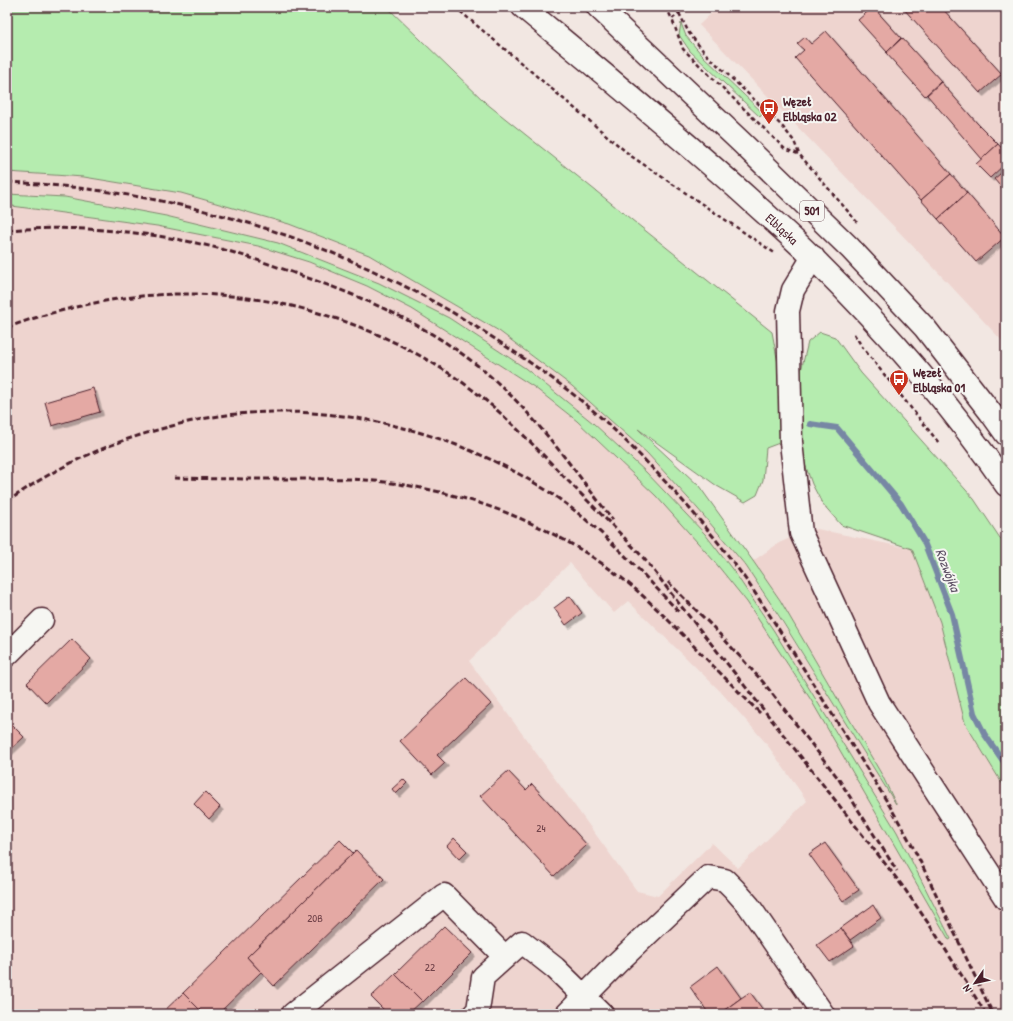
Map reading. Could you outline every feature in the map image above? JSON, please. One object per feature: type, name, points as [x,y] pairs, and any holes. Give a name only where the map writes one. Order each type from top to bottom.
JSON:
[{"type":"main road","name":"Elbląska","points":[[523,7],[685,142],[809,263],[895,344],[939,395],[1006,485]]},
{"type":"main road","name":"501","points":[[598,7],[742,143],[861,260],[925,328],[1006,434]]},
{"type":"main road","points":[[809,263],[793,290],[788,311],[791,442],[801,533],[879,703],[1006,899]]},
{"type":"main road","points":[[7,655],[42,620]]},
{"type":"main road","points":[[567,1014],[617,963],[708,877],[725,880],[749,906],[824,1014]]},
{"type":"main road","points":[[294,1014],[444,895],[505,958]]},
{"type":"main road","points":[[474,1014],[478,1010],[483,977],[522,942],[555,968],[602,1014]]},
{"type":"path","points":[[455,7],[631,156],[793,266],[809,263]]},
{"type":"path","points":[[666,7],[683,49],[785,149],[799,154],[794,141],[782,126],[705,53],[689,33],[676,7]]},
{"type":"path","points":[[672,20],[686,7]]},
{"type":"path","points":[[882,372],[939,443]]},
{"type":"shaded area","points":[[718,7],[1006,7],[1006,345],[934,268],[699,25]]},
{"type":"shaded area","points":[[7,172],[84,177],[181,193],[289,224],[369,255],[499,331],[572,386],[647,453],[698,509],[746,566],[894,799],[882,775],[780,600],[753,561],[779,543],[801,533],[817,529],[912,549],[940,622],[965,723],[1006,790],[1006,1014],[7,1014],[7,206],[157,226],[258,246],[309,262],[367,286],[412,309],[534,387],[577,421],[656,495],[714,561],[747,602],[811,700],[951,939],[897,832],[774,631],[735,573],[705,534],[646,472],[593,423],[525,368],[449,318],[379,283],[278,243],[166,216],[65,197],[7,194]],"holes":[[[570,563],[614,613],[628,601],[720,691],[766,743],[807,801],[738,868],[712,843],[658,896],[637,891],[469,661]]]},
{"type":"green space","points":[[7,7],[387,7],[486,103],[772,332],[780,374],[800,375],[808,342],[820,332],[835,337],[861,373],[974,499],[1006,547],[1006,790],[965,723],[940,622],[912,549],[841,525],[822,503],[812,484],[801,453],[782,442],[766,448],[763,480],[757,495],[745,502],[717,486],[638,429],[699,486],[780,600],[882,775],[896,804],[779,616],[746,566],[698,509],[647,453],[572,386],[499,331],[369,255],[289,224],[181,193],[84,177],[7,172]]},
{"type":"green space","points":[[681,23],[686,36],[702,55],[763,113],[760,117],[690,51],[679,35]]},
{"type":"green space","points":[[7,194],[65,197],[166,216],[278,243],[379,283],[449,318],[525,368],[593,423],[646,472],[705,534],[735,573],[774,631],[897,832],[951,939],[949,940],[811,700],[747,602],[714,561],[656,496],[577,421],[534,387],[412,309],[367,286],[309,262],[258,246],[157,226],[7,206]]},
{"type":"building","points":[[873,7],[901,38],[887,52],[858,20]]},
{"type":"building","points":[[902,7],[941,7],[1002,74],[980,93]]},
{"type":"building","points":[[826,31],[951,174],[921,200],[795,58],[804,50],[797,44],[805,37],[811,44]]},
{"type":"building","points":[[902,38],[941,81],[925,96],[886,53]]},
{"type":"building","points":[[941,82],[977,123],[998,144],[982,159],[927,95]]},
{"type":"building","points":[[998,144],[1006,153],[1006,163],[990,178],[976,164]]},
{"type":"building","points":[[1006,169],[1006,193],[994,179]]},
{"type":"building","points":[[951,174],[967,193],[938,219],[921,200]]},
{"type":"building","points":[[967,193],[1005,237],[976,262],[938,219]]},
{"type":"building","points":[[93,388],[100,412],[52,426],[45,402]]},
{"type":"building","points":[[570,596],[582,613],[566,625],[554,608]]},
{"type":"building","points":[[72,639],[91,659],[46,703],[27,683]]},
{"type":"building","points":[[466,678],[491,704],[437,755],[445,763],[432,775],[400,741]]},
{"type":"building","points":[[7,720],[24,737],[7,753]]},
{"type":"building","points":[[508,771],[526,790],[532,784],[587,845],[554,876],[480,796]]},
{"type":"building","points":[[403,779],[407,783],[396,794],[392,789]]},
{"type":"building","points":[[205,792],[220,807],[209,819],[194,804]]},
{"type":"building","points":[[454,838],[467,851],[459,859],[447,846]]},
{"type":"building","points":[[340,840],[353,853],[247,957],[261,972],[218,1014],[204,1014],[183,993]]},
{"type":"building","points":[[825,843],[859,890],[843,901],[809,854]]},
{"type":"building","points":[[356,850],[384,879],[274,986],[247,957]]},
{"type":"building","points":[[873,905],[881,918],[850,940],[841,928]]},
{"type":"building","points":[[444,926],[472,953],[423,1002],[395,974]]},
{"type":"building","points":[[841,928],[854,946],[830,962],[817,945]]},
{"type":"building","points":[[718,966],[741,998],[719,1014],[709,1014],[690,987]]},
{"type":"building","points":[[395,974],[422,1001],[408,1014],[388,1014],[371,997]]},
{"type":"building","points":[[750,992],[766,1014],[719,1014],[741,998]]},
{"type":"building","points":[[183,993],[204,1014],[161,1014]]},
{"type":"waterway","name":"Rozwójka","points":[[810,424],[837,428],[901,504],[924,542],[952,614],[974,713],[985,735],[1006,765]]},
{"type":"railway","points":[[7,182],[75,187],[141,197],[206,211],[270,230],[332,253],[393,280],[452,312],[510,349],[585,404],[608,424],[659,475],[707,529],[736,565],[867,769],[904,830],[993,1014]]},
{"type":"railway","points":[[7,230],[61,228],[88,229],[142,234],[195,243],[253,259],[329,286],[376,305],[421,327],[442,340],[483,370],[501,386],[552,441],[613,520]]},
{"type":"railway","points":[[7,328],[52,313],[119,299],[170,294],[221,295],[271,302],[321,314],[369,331],[415,353],[459,380],[490,404],[519,430],[646,561],[904,888],[935,933],[986,1014]]},
{"type":"railway","points":[[7,502],[36,482],[82,457],[131,438],[179,424],[227,415],[269,412],[311,413],[353,418],[395,426],[435,437],[475,452],[513,471],[549,492],[602,533],[680,613]]},
{"type":"railway","points":[[174,478],[365,480],[400,484],[434,491],[501,511],[533,524],[565,540],[594,558],[623,579],[665,617],[762,715]]},
{"type":"railway","points":[[668,582],[714,628],[763,682],[838,778],[897,871]]},
{"type":"place","name":"Węzeł Elbląska 02","points":[[769,125]]},
{"type":"place","name":"Węzeł Elbląska 01","points":[[899,396]]}]
